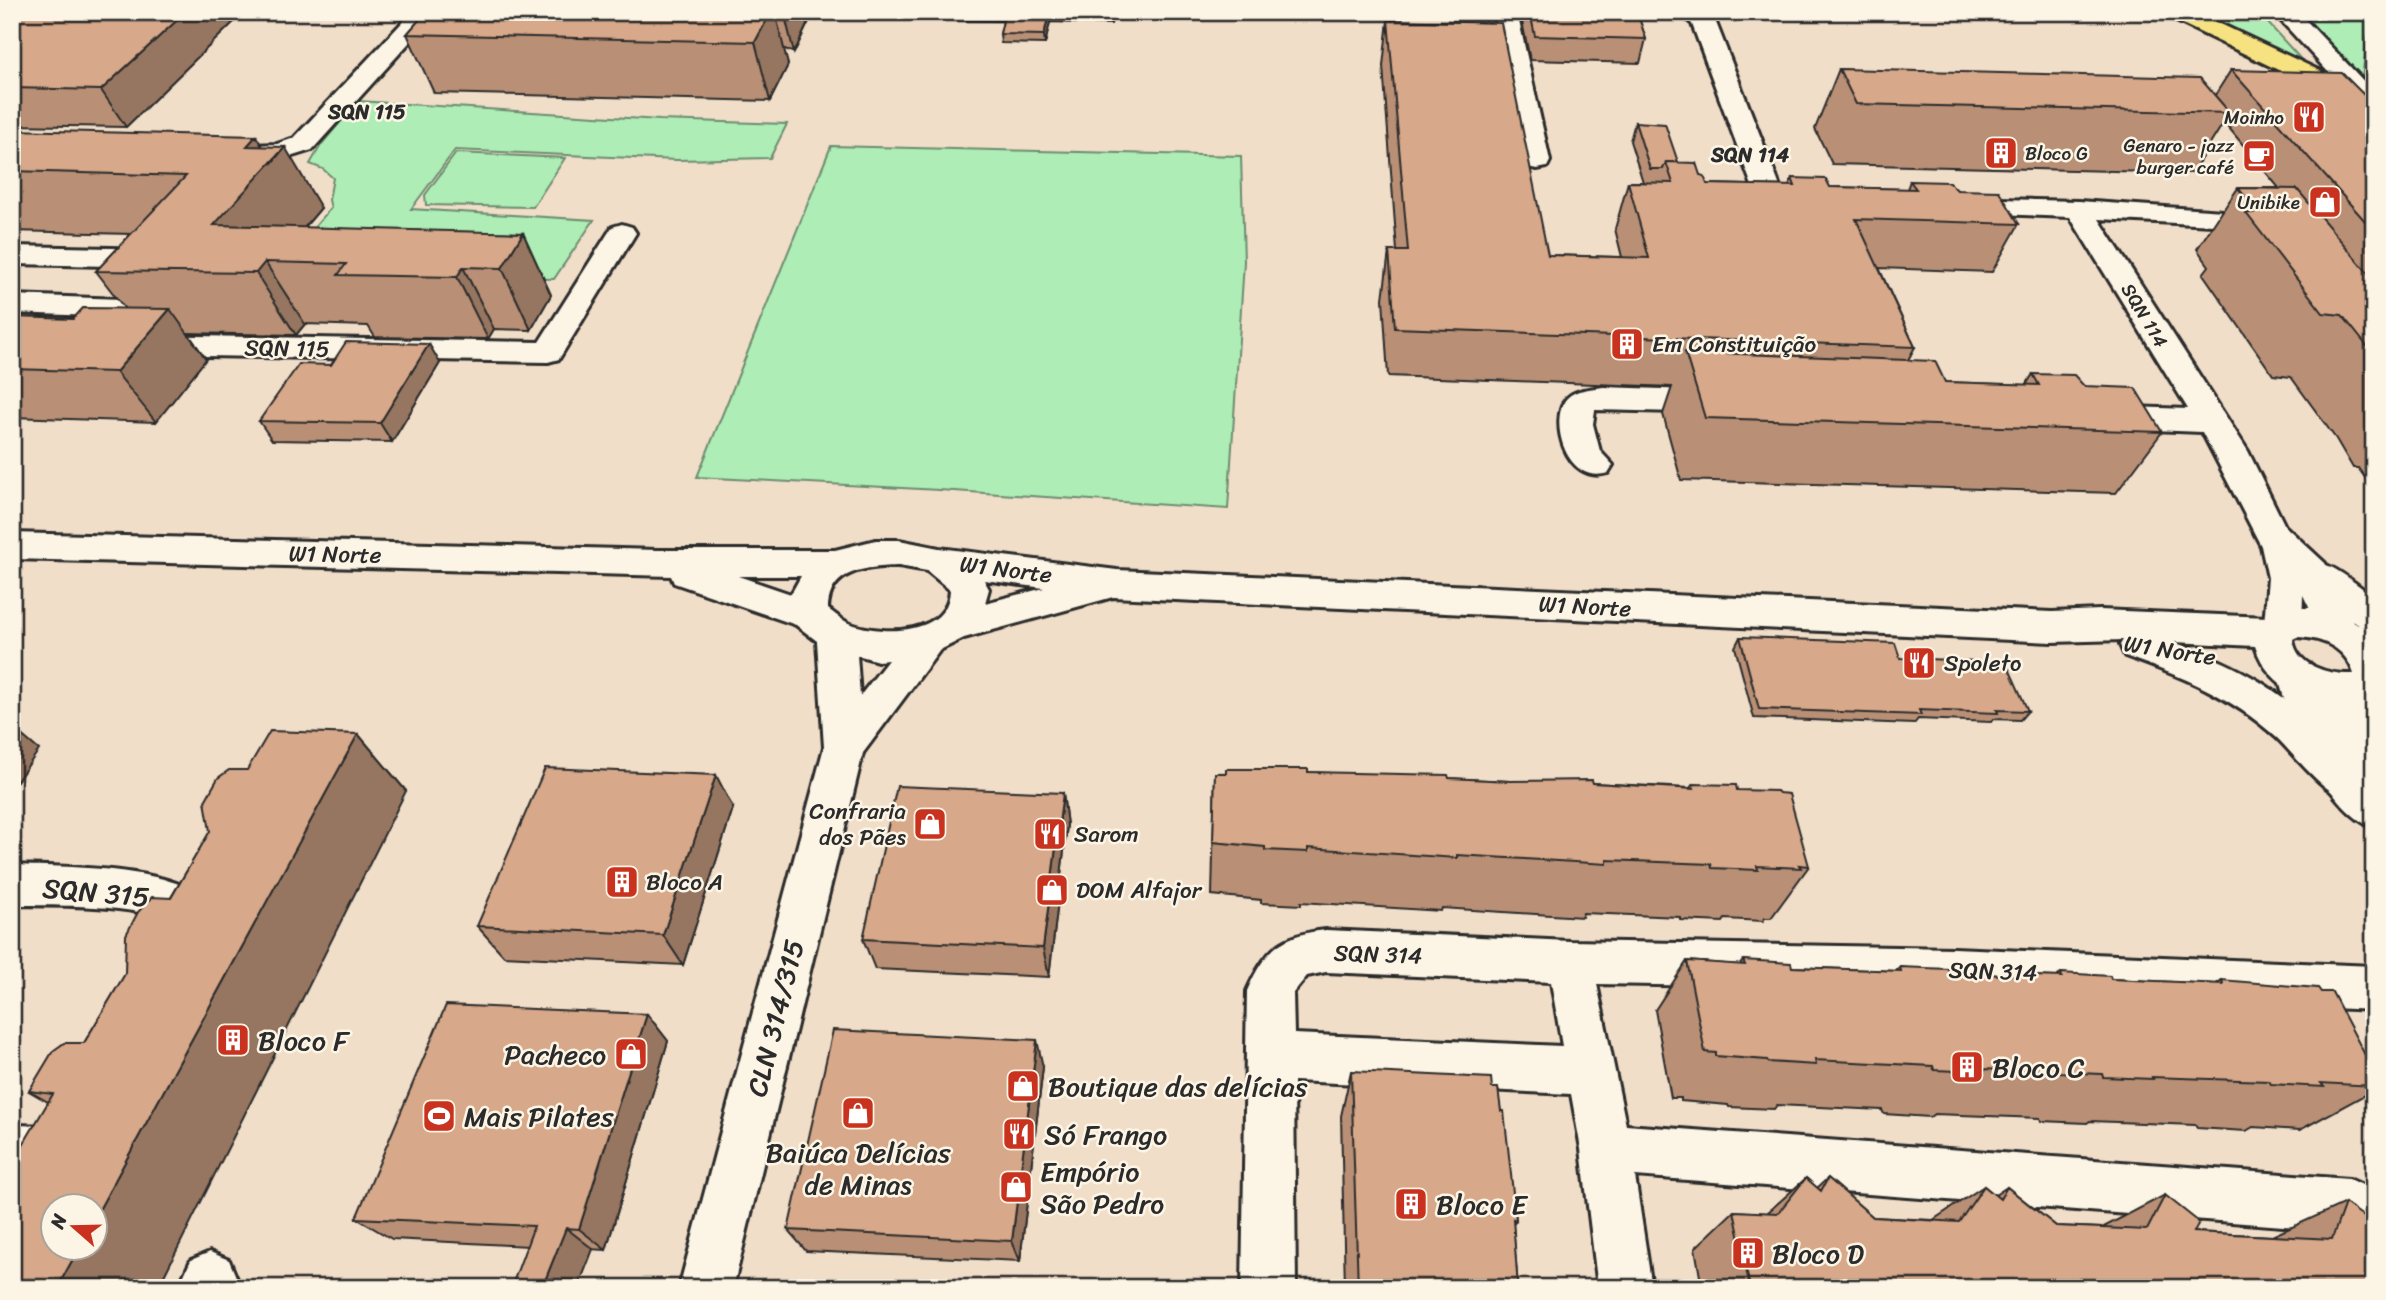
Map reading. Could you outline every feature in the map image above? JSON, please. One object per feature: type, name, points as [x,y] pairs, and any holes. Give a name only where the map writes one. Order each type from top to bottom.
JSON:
[{"type":"main road","points":[[2176,12],[2373,106],[2374,99]]},
{"type":"street","points":[[213,152],[280,152],[303,144],[425,12]]},
{"type":"street","points":[[1505,12],[1537,161]]},
{"type":"street","points":[[1691,12],[1703,20],[1758,201],[1800,202]]},
{"type":"street","points":[[2285,12],[2373,106]]},
{"type":"street","points":[[394,47],[421,48]]},
{"type":"street","points":[[1925,205],[2078,209],[2213,217]]},
{"type":"street","name":"SQN 114","points":[[2078,209],[2231,451],[2271,534],[2312,573],[2364,662]]},
{"type":"street","name":"SQN 115","points":[[116,329],[548,352],[622,233]]},
{"type":"street","points":[[12,255],[168,258],[116,329],[12,304]]},
{"type":"street","points":[[1596,465],[1585,457],[1576,424],[1579,405],[1587,400],[1603,398],[1755,404]]},
{"type":"street","points":[[2072,416],[2210,421]]},
{"type":"street","name":"SQN 114","points":[[2278,541],[2286,578],[2278,628]]},
{"type":"street","name":"W1 Norte","points":[[12,546],[658,563],[834,563]]},
{"type":"street","points":[[897,554],[937,561],[960,575],[970,589],[964,612],[940,633],[902,645],[878,646],[822,625],[806,602],[813,581],[834,563],[856,557],[897,554]]},
{"type":"street","name":"W1 Norte","points":[[937,561],[1117,584],[2052,626],[2100,624],[2278,628],[2308,623],[2364,662],[2323,688],[2293,673],[2052,626]]},
{"type":"street","name":"W1 Norte","points":[[658,563],[822,625]]},
{"type":"street","name":"W1 Norte","points":[[940,633],[1117,584]]},
{"type":"street","name":"CLN 314/315","points":[[706,1288],[844,747],[822,625]]},
{"type":"street","points":[[2278,628],[2272,643],[2277,656],[2293,673],[2309,718],[2365,799]]},
{"type":"street","name":"CLN 314/315","points":[[844,747],[940,633]]},
{"type":"street","points":[[2139,645],[2209,671],[2242,688],[2275,712],[2365,799]]},
{"type":"street","points":[[2364,662],[2343,707],[2344,725],[2365,799]]},
{"type":"street","name":"SQN 315","points":[[12,885],[141,892],[187,907],[193,916],[190,933],[175,971]]},
{"type":"street","name":"SQN 314","points":[[1269,1288],[1270,991],[1282,967],[1294,956],[1326,951],[1570,962],[1954,969],[2374,988]]},
{"type":"street","points":[[1570,962],[1606,1149],[1625,1288]]},
{"type":"street","points":[[1269,1056],[1591,1071]]},
{"type":"street","points":[[31,1198],[49,1139]]},
{"type":"street","points":[[1606,1149],[2349,1205]]},
{"type":"green space","points":[[2185,12],[2258,12],[2316,76]]},
{"type":"green space","points":[[2294,12],[2371,12],[2362,78]]},
{"type":"green space","points":[[358,101],[660,120],[787,124],[770,158],[677,160],[455,150],[411,209],[594,220],[554,279],[275,273],[331,208],[329,200],[333,178],[323,169],[310,164],[321,145]]},
{"type":"green space","points":[[831,146],[1241,156],[1244,262],[1228,509],[697,477]]},
{"type":"green space","points":[[456,153],[565,158],[533,207],[426,205],[425,195]]},
{"type":"building","points":[[12,12],[186,12],[101,90],[12,88]]},
{"type":"building","points":[[426,12],[771,12],[755,42],[407,34]]},
{"type":"building","points":[[1005,12],[1111,12],[1111,15],[1049,13],[1044,35],[1000,34]]},
{"type":"building","points":[[1530,12],[1637,12],[1646,39],[1535,36]]},
{"type":"building","points":[[1388,20],[1501,23],[1548,255],[1649,258],[1628,182],[1673,183],[1666,162],[1696,163],[1707,184],[1795,186],[1792,178],[1826,179],[1830,187],[1916,189],[1910,181],[1949,182],[1957,190],[1999,191],[2019,224],[1856,219],[1915,347],[1395,328],[1389,251],[1408,251]]},
{"type":"building","points":[[1839,69],[2200,78],[2230,113],[1856,104]]},
{"type":"building","points":[[2231,70],[2342,73],[2374,105],[2374,231]]},
{"type":"building","points":[[1635,122],[1665,124],[1678,162],[1666,162],[1663,169],[1650,169]]},
{"type":"building","points":[[12,130],[256,136],[247,146],[285,147],[214,225],[523,233],[502,268],[463,267],[457,277],[338,275],[346,264],[265,262],[256,273],[96,271],[186,176],[12,171]]},
{"type":"building","points":[[2238,188],[2297,189],[2374,280],[2374,355],[2342,315],[2323,313],[2246,213],[2259,213]]},
{"type":"building","points":[[83,308],[170,309],[116,372],[12,369],[12,317],[73,319]]},
{"type":"building","points":[[346,342],[429,344],[380,423],[259,421],[299,364],[331,365]]},
{"type":"building","points":[[1685,352],[1935,361],[1945,382],[2039,385],[2033,374],[2074,375],[2084,386],[2135,388],[2162,432],[1705,418]]},
{"type":"building","points":[[1740,637],[1895,643],[1900,658],[2006,662],[2028,711],[1997,710],[1998,713],[1919,710],[1921,715],[1759,709]]},
{"type":"building","points":[[270,731],[358,734],[108,1193],[38,1192],[38,1262],[71,1262],[57,1288],[12,1288],[12,1163],[53,1094],[29,1091],[53,1051],[64,1043],[84,1043],[125,974],[126,935],[138,912],[152,897],[171,898],[210,831],[205,801],[218,778],[229,770],[247,770]]},
{"type":"building","name":"Bloco A","points":[[545,768],[716,775],[663,935],[477,926]]},
{"type":"building","points":[[1226,769],[1308,769],[1308,772],[1448,775],[1449,778],[1510,781],[1592,780],[1593,783],[1694,789],[1693,784],[1736,785],[1737,790],[1777,791],[1789,794],[1809,866],[1757,866],[1758,870],[1712,868],[1711,864],[1607,860],[1607,864],[1308,848],[1308,852],[1265,850],[1265,847],[1213,842],[1215,773],[1226,773]]},
{"type":"building","points":[[897,786],[1063,793],[1043,948],[863,939]]},
{"type":"building","points":[[1743,960],[1791,963],[1792,967],[1901,971],[1900,967],[1949,969],[1950,973],[2062,977],[2061,973],[2110,976],[2111,979],[2223,984],[2222,980],[2318,988],[2321,992],[2332,992],[2374,1072],[2374,1086],[2321,1083],[2324,1087],[2271,1084],[2269,1081],[2103,1077],[2102,1074],[1983,1069],[1984,1072],[1934,1070],[1933,1066],[1815,1060],[1816,1065],[1716,1056],[1716,1053],[1705,1052],[1687,961],[1745,965]]},
{"type":"building","points":[[446,1005],[647,1014],[579,1229],[566,1228],[542,1288],[511,1288],[534,1226],[356,1218]]},
{"type":"building","points":[[833,1030],[1037,1040],[1012,1241],[788,1230]]},
{"type":"building","name":"Bloco E","points":[[1351,1071],[1491,1078],[1492,1088],[1498,1088],[1501,1111],[1504,1111],[1516,1220],[1513,1219],[1518,1288],[1358,1288]]},
{"type":"building","points":[[1806,1178],[1821,1191],[1828,1178],[1873,1217],[1959,1222],[1984,1186],[2000,1199],[2007,1187],[2056,1226],[2147,1230],[2165,1195],[2199,1222],[2194,1232],[2332,1239],[2345,1203],[2374,1224],[2374,1288],[1750,1288],[1734,1211],[1778,1213]]},
{"type":"place","name":"Moinho","points":[[2309,117]]},
{"type":"place","name":"Bloco G","points":[[2001,153]]},
{"type":"place","name":"Genaro - jazz burger café","points":[[2259,156]]},
{"type":"place","name":"Unibike","points":[[2325,202]]},
{"type":"place","name":"Em Constituição","points":[[1627,344]]},
{"type":"place","name":"Spoleto","points":[[1919,663]]},
{"type":"place","name":"Confraria dos Pães","points":[[930,824]]},
{"type":"place","name":"Sarom","points":[[1050,834]]},
{"type":"place","name":"Bloco A","points":[[622,882]]},
{"type":"place","name":"DOM Alfajor","points":[[1052,890]]},
{"type":"place","name":"Bloco F","points":[[233,1040]]},
{"type":"place","name":"Pacheco","points":[[631,1054]]},
{"type":"place","name":"Bloco C","points":[[1967,1067]]},
{"type":"place","name":"Boutique das delícias","points":[[1023,1086]]},
{"type":"place","name":"Baiúca Delícias de Minas","points":[[858,1113]]},
{"type":"place","name":"Mais Pilates","points":[[439,1116]]},
{"type":"place","name":"Só Frango","points":[[1019,1134]]},
{"type":"place","name":"Empório São Pedro","points":[[1016,1187]]},
{"type":"place","name":"Bloco E","points":[[1411,1204]]},
{"type":"place","name":"Bloco D","points":[[1748,1253]]},
{"type":"district","name":"SQN 115","points":[[367,112]]},
{"type":"district","name":"SQN 114","points":[[1750,155]]}]
